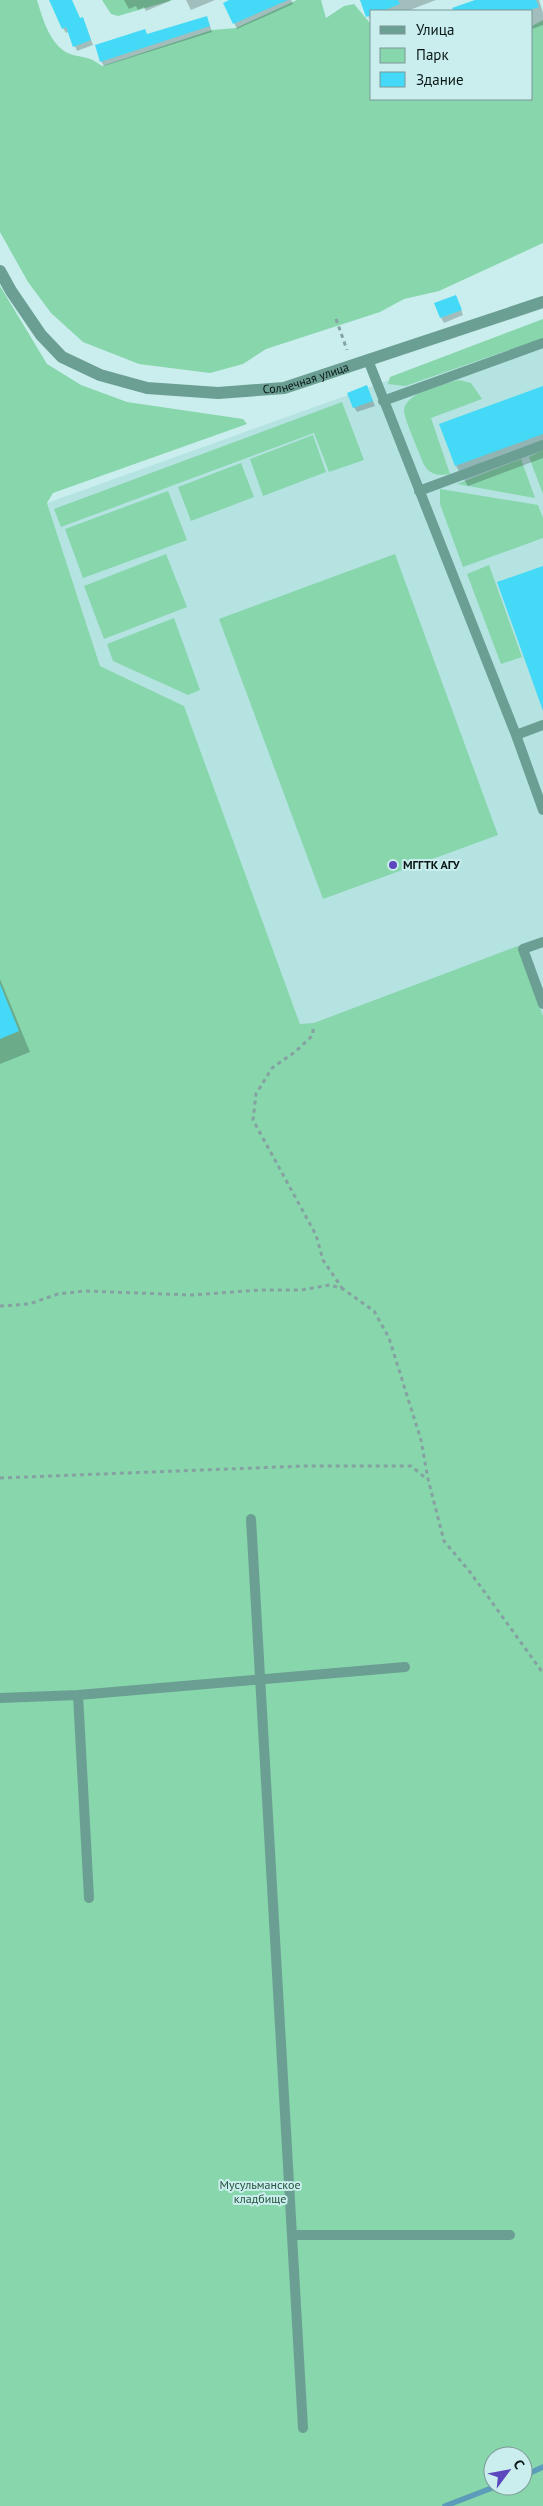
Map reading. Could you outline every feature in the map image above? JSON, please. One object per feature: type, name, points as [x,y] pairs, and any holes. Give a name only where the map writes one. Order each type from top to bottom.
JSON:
[{"type":"street","name":"Солнечная улица","points":[[0,270],[11,292],[41,335],[62,357],[100,374],[147,388],[218,393],[284,388],[543,302]]},
{"type":"lane","points":[[384,400],[543,343]]},
{"type":"lane","points":[[368,360],[516,735],[543,810]]},
{"type":"lane","points":[[419,491],[543,445]]},
{"type":"lane","points":[[516,735],[543,725]]},
{"type":"lane","points":[[543,942],[524,949],[543,1004]]},
{"type":"lane","points":[[251,1518],[303,2428]]},
{"type":"lane","points":[[0,1698],[78,1695],[405,1667]]},
{"type":"lane","points":[[78,1695],[90,1898]]},
{"type":"lane","points":[[292,2235],[510,2235]]},
{"type":"path","points":[[336,318],[347,350]]},
{"type":"path","points":[[313,1030],[313,1035],[295,1052],[272,1068],[256,1094],[252,1120],[316,1235],[323,1260],[343,1289]]},
{"type":"path","points":[[0,1306],[29,1304],[58,1294],[84,1291],[192,1295],[260,1290],[301,1290],[330,1285],[343,1289],[374,1310],[389,1338],[421,1440],[428,1479],[444,1541],[470,1572],[543,1673]]},
{"type":"path","points":[[0,1478],[304,1466],[411,1466],[428,1479]]},
{"type":"shaded area","name":"МГГТК АГУ","points":[[543,325],[543,1507],[300,1024],[184,706],[100,666],[47,503]]},
{"type":"green space","points":[[0,0],[37,0],[53,40],[65,51],[91,59],[102,66],[212,30],[236,28],[297,0],[321,0],[326,18],[344,6],[354,4],[370,23],[370,100],[533,100],[533,25],[543,20],[543,243],[439,291],[404,299],[380,312],[266,349],[243,364],[210,373],[139,364],[83,342],[51,313],[28,282],[0,232]]},
{"type":"green space","points":[[102,0],[173,0],[118,16],[111,14]]},
{"type":"green space","name":"Мусульманское кладбище","points":[[0,286],[47,364],[81,385],[127,402],[243,419],[247,424],[53,493],[47,503],[100,666],[184,706],[300,1024],[314,1023],[518,946],[543,1016],[543,2506],[0,2506]]},
{"type":"green space","points":[[543,319],[543,338],[405,386],[388,384],[390,377]]},
{"type":"green space","points":[[459,380],[471,383],[482,399],[431,418],[450,474],[434,474],[423,463],[404,411],[410,399],[417,394],[435,386]]},
{"type":"green space","points":[[342,402],[364,460],[329,472],[314,433],[61,527],[54,509]]},
{"type":"green space","points":[[313,435],[326,472],[263,496],[250,459]]},
{"type":"green space","points":[[543,450],[543,494],[529,457]]},
{"type":"green space","points":[[521,459],[535,498],[457,484]]},
{"type":"green space","points":[[241,463],[254,497],[191,521],[178,487]]},
{"type":"green space","points":[[440,489],[538,505],[543,518],[543,538],[463,567],[440,504]]},
{"type":"green space","points":[[168,491],[187,540],[83,578],[65,529]]},
{"type":"green space","points":[[166,554],[187,607],[104,639],[84,586]]},
{"type":"green space","points":[[395,554],[498,835],[323,899],[219,619]]},
{"type":"green space","points":[[489,565],[522,657],[501,664],[467,574]]},
{"type":"green space","points":[[174,618],[200,690],[188,695],[113,661],[107,644]]},
{"type":"building","points":[[49,0],[72,0],[80,18],[83,17],[91,40],[73,47],[66,27],[62,29]]},
{"type":"building","points":[[229,0],[288,0],[233,24],[223,3]]},
{"type":"building","points":[[360,0],[398,0],[400,4],[385,10],[370,10],[370,16],[366,17]]},
{"type":"building","points":[[475,0],[536,0],[539,7],[530,10],[453,10],[452,8]]},
{"type":"building","points":[[207,16],[210,26],[100,62],[95,45],[145,29],[147,34]]},
{"type":"building","points":[[456,295],[462,310],[440,318],[434,303]]},
{"type":"building","points":[[367,385],[373,401],[353,408],[347,393]]},
{"type":"building","points":[[543,386],[543,434],[455,466],[439,424]]},
{"type":"building","points":[[543,566],[543,711],[497,582]]},
{"type":"building","points":[[0,984],[19,1031],[0,1039]]},
{"type":"waterway","points":[[533,2472],[543,2467]]},
{"type":"waterway","points":[[445,2506],[483,2491]]},
{"type":"place","name":"МГГТК АГУ","points":[[393,865]]}]
